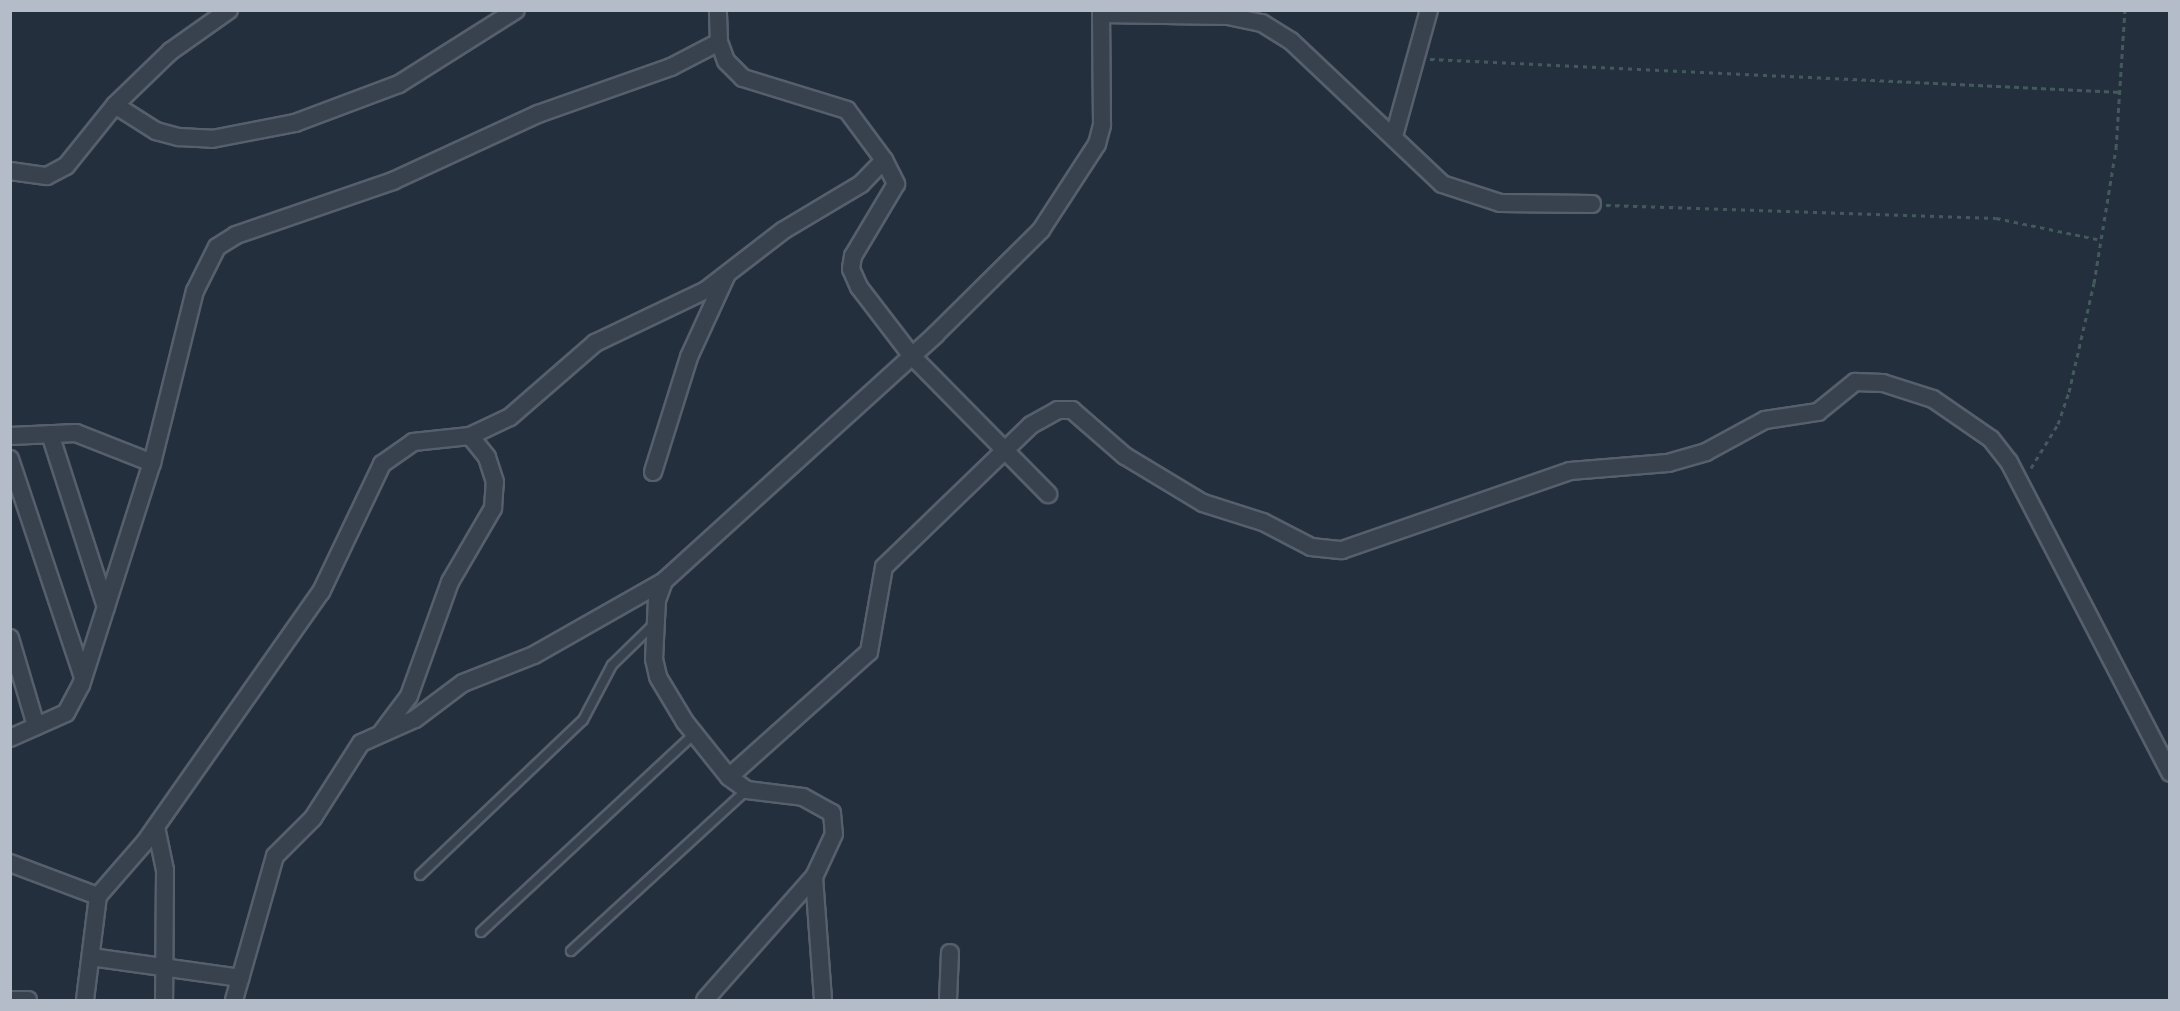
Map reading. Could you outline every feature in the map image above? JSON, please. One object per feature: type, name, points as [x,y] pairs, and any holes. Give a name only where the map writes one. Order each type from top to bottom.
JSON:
[{"type":"street","points":[[10,171],[47,176],[66,166],[115,105],[171,51],[229,10]]},
{"type":"street","points":[[115,105],[156,131],[179,137],[212,139],[295,123],[399,84],[516,10]]},
{"type":"street","points":[[1394,136],[1430,10]]},
{"type":"street","points":[[719,12],[719,42],[726,61],[743,78],[847,110],[884,160],[897,184],[863,237],[851,269],[859,288],[912,356],[1048,494]]},
{"type":"street","points":[[234,1000],[275,856],[313,818],[361,743],[429,710],[463,683],[534,655],[664,581],[912,356],[1041,230],[1084,167],[1102,125],[1101,12],[1228,16],[1262,23],[1291,41],[1394,136],[1442,184],[1471,196],[1500,203],[1592,204]]},
{"type":"street","points":[[10,738],[66,713],[83,677],[152,463],[195,291],[216,247],[236,235],[393,181],[528,118],[635,82],[719,42]]},
{"type":"street","points":[[86,1000],[98,896],[156,827],[321,592],[382,464],[413,442],[470,436],[510,417],[596,343],[681,304],[726,276],[784,230],[861,184],[884,160]]},
{"type":"street","points":[[653,472],[688,357],[726,276]]},
{"type":"street","points":[[729,777],[869,652],[884,567],[1048,414],[1072,410],[1125,456],[1203,503],[1263,522],[1311,547],[1342,550],[1570,471],[1668,463],[1706,452],[1765,420],[1818,412],[1847,385],[1865,382],[1911,390],[1954,410],[1991,439],[2021,485],[2169,773]]},
{"type":"street","points":[[50,434],[106,607]]},
{"type":"street","points":[[10,436],[76,434],[152,463]]},
{"type":"street","points":[[381,733],[409,696],[450,582],[493,508],[495,483],[487,457],[470,436]]},
{"type":"street","points":[[10,459],[83,677]]},
{"type":"street","points":[[664,581],[655,623],[658,678],[694,733],[729,777],[747,790],[803,797],[832,813],[834,834],[814,877],[705,1000]]},
{"type":"street","points":[[10,638],[36,726]]},
{"type":"street","points":[[156,827],[165,870],[167,964],[164,1000]]},
{"type":"street","points":[[10,863],[98,896]]},
{"type":"street","points":[[814,877],[823,1000]]},
{"type":"street","points":[[948,1000],[950,952]]},
{"type":"street","points":[[91,957],[167,964],[240,978]]},
{"type":"street","points":[[10,1000],[27,1000]]},
{"type":"lane","points":[[420,875],[583,720],[612,666],[655,623]]},
{"type":"lane","points":[[481,932],[694,733]]},
{"type":"lane","points":[[571,951],[747,790]]},
{"type":"path","points":[[2021,485],[2058,424],[2069,392],[2101,240],[2121,92],[2125,10]]},
{"type":"path","points":[[1416,59],[2121,92]]},
{"type":"path","points":[[1592,204],[1996,218],[2101,240]]}]
